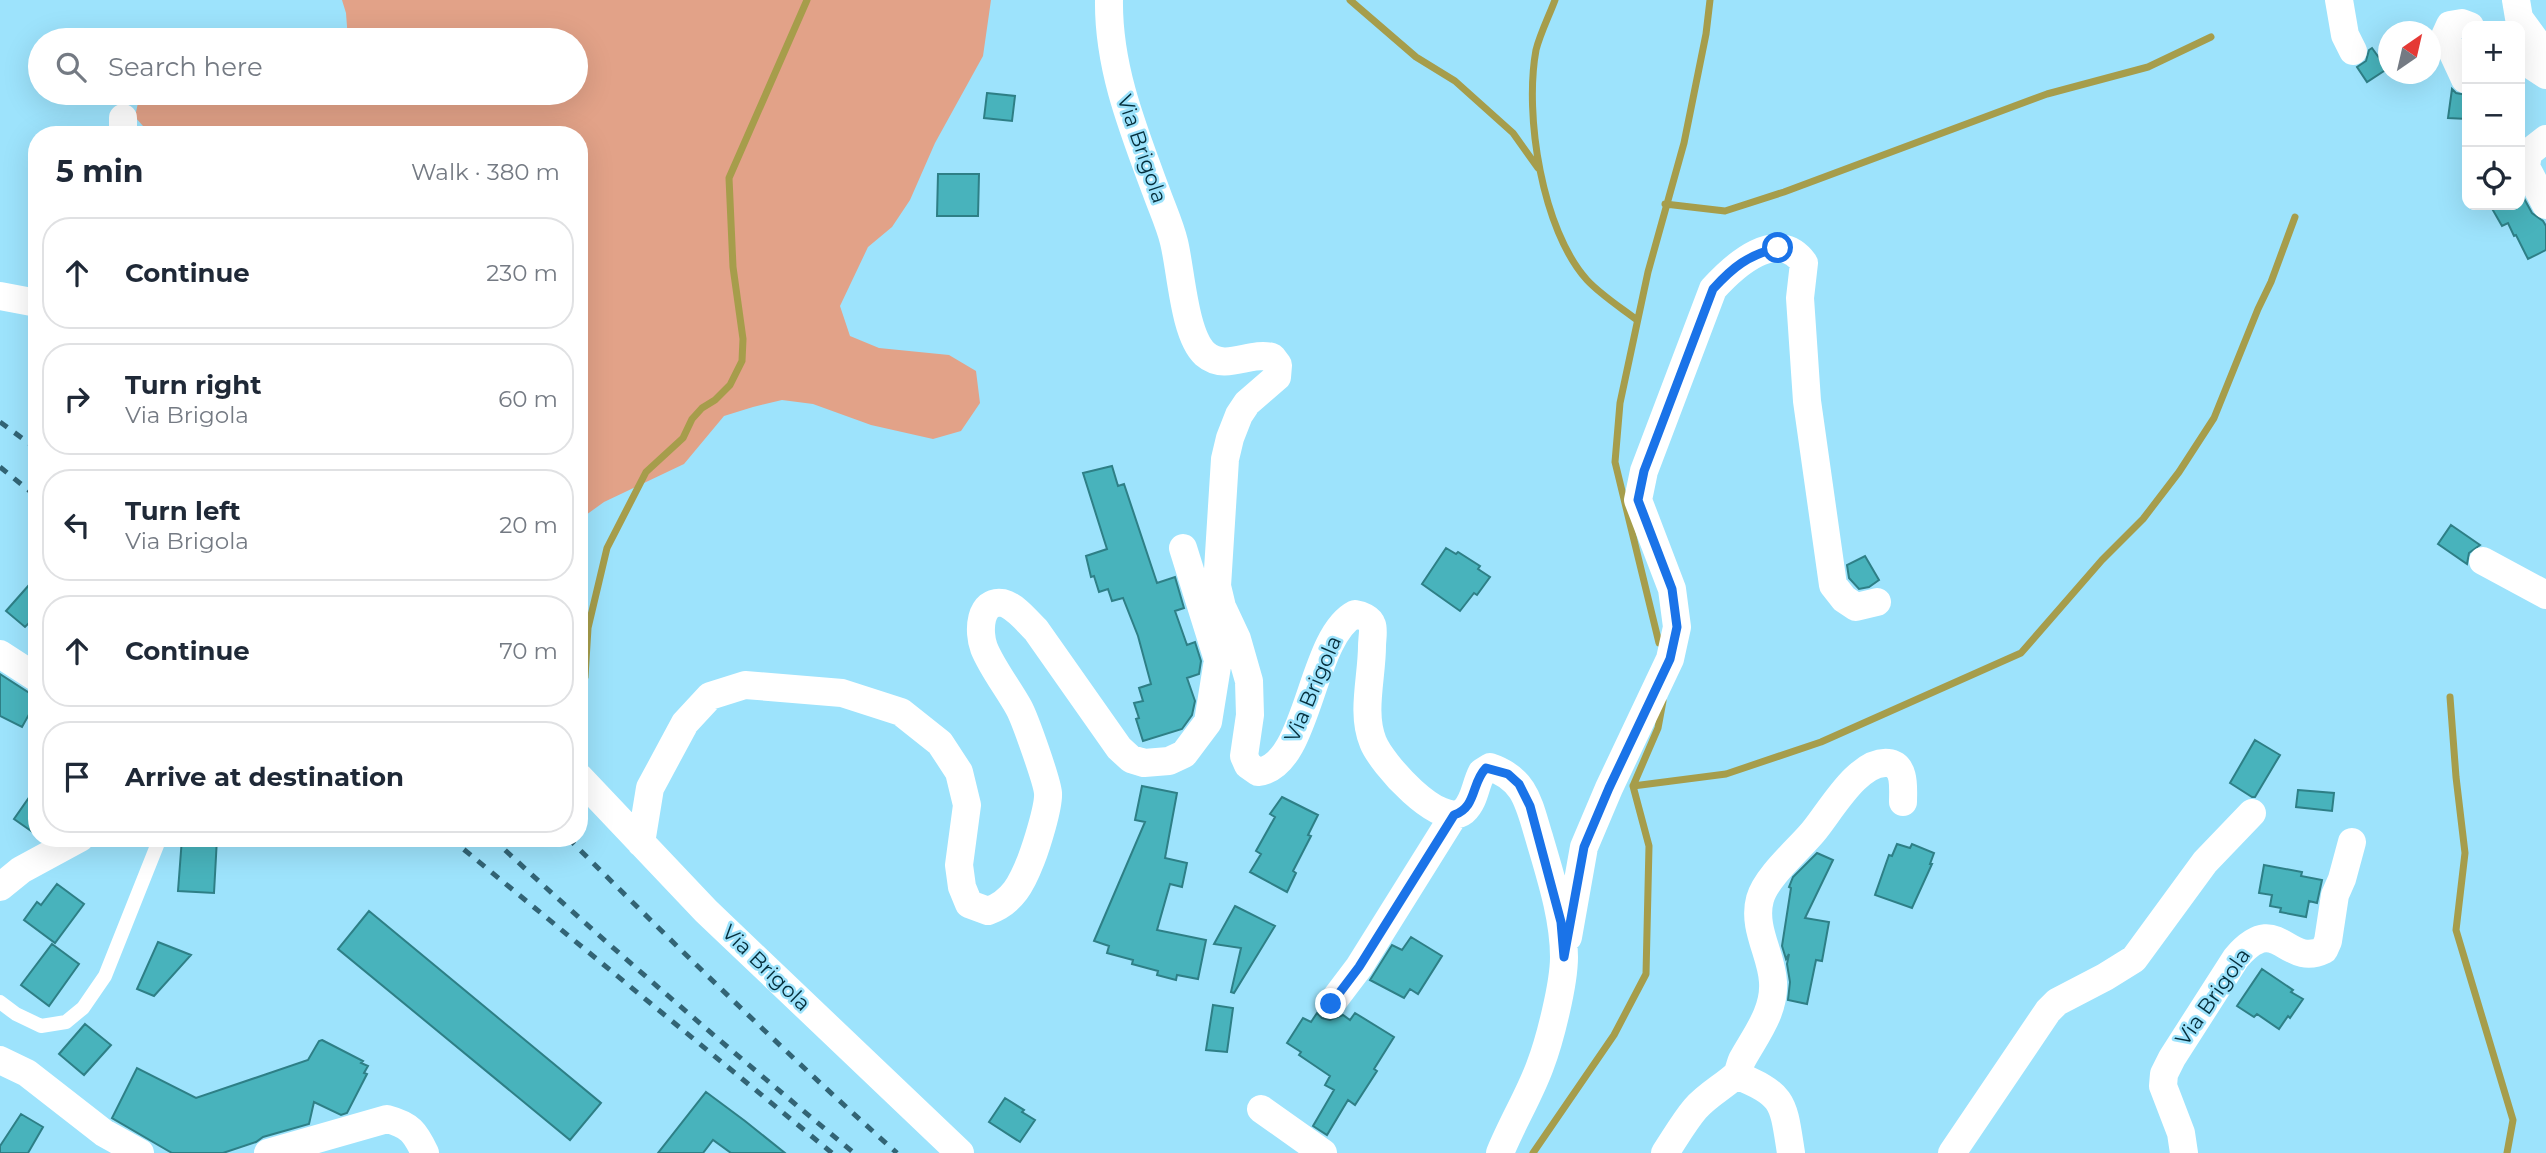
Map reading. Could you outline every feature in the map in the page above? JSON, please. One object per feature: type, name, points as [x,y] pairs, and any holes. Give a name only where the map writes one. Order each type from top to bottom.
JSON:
[{"type":"street","name":"Via Brigola","points":[[1109,0],[1109,26],[1122,100],[1174,241],[1185,306],[1196,341],[1205,354],[1217,360],[1229,363],[1265,355],[1272,357],[1278,365],[1277,377],[1247,403],[1238,415],[1225,459],[1217,586],[1249,681],[1250,715],[1244,756],[1248,765],[1258,772],[1267,772],[1279,764],[1294,739],[1334,637],[1347,618],[1355,614],[1361,615],[1372,624],[1368,715],[1372,742],[1386,766],[1417,794],[1437,811],[1454,815]]},
{"type":"street","points":[[2339,0],[2345,35],[2353,51]]},
{"type":"street","points":[[2516,0],[2519,18],[2546,55]]},
{"type":"street","points":[[2462,23],[2450,25],[2445,36],[2462,73]]},
{"type":"street","points":[[2525,61],[2546,75]]},
{"type":"street","points":[[2546,139],[2528,153],[2526,167],[2546,205]]},
{"type":"street","points":[[1500,1153],[1540,1065],[1560,988],[1584,847],[1670,659],[1677,627],[1672,589],[1638,500],[1644,471],[1713,289],[1731,269],[1756,253],[1778,248],[1796,253],[1804,263],[1800,299],[1807,401],[1833,585],[1844,599],[1856,607],[1877,602]]},
{"type":"street","points":[[0,296],[28,301]]},
{"type":"street","points":[[641,843],[650,788],[685,723],[710,696],[745,685],[842,693],[901,712],[940,743],[959,772],[967,805],[959,865],[962,887],[970,904],[988,911],[1000,907],[1012,898],[1025,874],[1036,846],[1048,794],[1021,712],[983,646],[982,615],[994,604],[1005,603],[1019,613],[1036,630],[1119,748],[1131,759],[1144,763],[1169,761],[1184,754],[1208,722],[1217,660],[1183,548]]},
{"type":"street","points":[[2483,561],[2546,595]]},
{"type":"street","points":[[0,654],[28,672]]},
{"type":"street","points":[[1665,1153],[1695,1109],[1736,1075],[1741,1062],[1760,1033],[1772,1000],[1773,982],[1760,932],[1760,899],[1779,872],[1866,768],[1877,762],[1892,763],[1898,767],[1902,777],[1903,802]]},
{"type":"street","points":[[1331,1004],[1359,967],[1454,815],[1469,805],[1479,776],[1486,768],[1508,774],[1519,784],[1530,806],[1561,922],[1564,957]]},
{"type":"street","name":"Via Brigola","points":[[588,787],[706,911],[960,1153]]},
{"type":"street","points":[[1952,1153],[2048,1011],[2057,1002],[2112,973],[2134,958],[2205,862],[2252,813]]},
{"type":"street","name":"Via Brigola","points":[[2183,1153],[2181,1133],[2162,1086],[2164,1074],[2172,1058],[2246,946],[2259,937],[2269,937],[2300,953],[2314,955],[2324,950],[2328,941],[2335,895],[2351,842]]},
{"type":"street","points":[[0,887],[21,870],[63,847]]},
{"type":"street","points":[[0,1059],[27,1073],[104,1133],[140,1153]]},
{"type":"street","points":[[1736,1075],[1760,1084],[1774,1093],[1782,1107],[1791,1153]]},
{"type":"street","points":[[1261,1110],[1323,1153]]},
{"type":"street","points":[[268,1153],[387,1119],[400,1122],[415,1133],[425,1153]]},
{"type":"lane","points":[[0,1002],[16,1014],[41,1026],[66,1022],[83,1008],[105,976],[155,847]]},
{"type":"shaded area","points":[[342,0],[991,0],[983,56],[935,143],[910,200],[892,227],[868,247],[840,306],[850,336],[879,348],[949,355],[976,371],[980,403],[961,431],[933,439],[871,425],[813,404],[782,400],[753,407],[724,416],[684,464],[604,502],[588,514],[588,126],[143,126],[135,117],[138,105],[588,105],[588,28],[347,28]]},
{"type":"building","points":[[2372,48],[2378,56],[2378,75],[2367,82],[2357,67],[2366,61]]},
{"type":"building","points":[[2452,89],[2462,94],[2462,119],[2448,118]]},
{"type":"building","points":[[987,93],[1015,96],[1012,121],[984,118]]},
{"type":"building","points":[[938,174],[979,174],[978,216],[937,216]]},
{"type":"building","points":[[2525,200],[2532,213],[2546,226],[2546,250],[2528,259],[2508,223],[2502,226],[2493,210],[2525,210]]},
{"type":"building","points":[[1112,466],[1118,486],[1124,484],[1157,583],[1175,577],[1184,608],[1175,611],[1187,645],[1195,642],[1201,661],[1199,674],[1187,678],[1195,701],[1192,715],[1182,729],[1143,741],[1134,703],[1143,701],[1139,688],[1151,684],[1138,636],[1123,598],[1112,601],[1108,589],[1099,592],[1094,576],[1091,577],[1086,556],[1107,549],[1083,473]]},
{"type":"building","points":[[2451,525],[2480,545],[2469,553],[2467,564],[2438,544]]},
{"type":"building","points":[[1446,548],[1480,566],[1478,569],[1490,577],[1477,595],[1474,593],[1460,611],[1422,584]]},
{"type":"building","points":[[1865,556],[1879,580],[1869,587],[1859,589],[1849,578],[1847,565]]},
{"type":"building","points":[[28,586],[28,624],[25,627],[6,611]]},
{"type":"building","points":[[0,674],[28,692],[28,716],[22,727],[0,716]]},
{"type":"building","points":[[2255,740],[2280,755],[2255,797],[2252,797],[2230,783]]},
{"type":"building","points":[[1142,786],[1177,793],[1165,858],[1187,863],[1182,887],[1170,884],[1157,930],[1206,940],[1198,979],[1177,975],[1176,980],[1157,975],[1158,971],[1132,964],[1133,960],[1107,953],[1109,946],[1094,941],[1145,822],[1135,820]]},
{"type":"building","points":[[2298,790],[2334,793],[2332,811],[2296,807]]},
{"type":"building","points":[[1282,797],[1318,815],[1308,835],[1311,836],[1293,871],[1296,873],[1287,892],[1250,872],[1261,854],[1256,851],[1275,817],[1270,814]]},
{"type":"building","points":[[28,799],[28,829],[14,819]]},
{"type":"building","points":[[1897,844],[1910,848],[1912,844],[1934,853],[1932,864],[1912,908],[1875,895],[1889,855],[1892,856]]},
{"type":"building","points":[[181,847],[217,847],[214,893],[178,891]]},
{"type":"building","points":[[1817,853],[1833,860],[1805,918],[1829,922],[1822,961],[1816,960],[1807,1004],[1788,1000],[1789,954],[1786,959],[1782,946],[1791,888],[1789,887],[1793,877]]},
{"type":"building","points":[[2264,865],[2302,872],[2301,876],[2322,880],[2317,903],[2309,901],[2306,917],[2280,912],[2281,908],[2270,906],[2272,895],[2259,893]]},
{"type":"building","points":[[57,884],[84,904],[55,943],[24,920],[37,902],[41,905]]},
{"type":"building","points":[[1235,906],[1275,926],[1234,993],[1231,992],[1241,948],[1214,944]]},
{"type":"building","points":[[369,911],[601,1103],[570,1140],[338,949]]},
{"type":"building","points":[[1411,937],[1442,956],[1418,994],[1410,989],[1404,998],[1370,980],[1392,945],[1402,950]]},
{"type":"building","points":[[158,942],[191,955],[154,996],[137,989]]},
{"type":"building","points":[[52,944],[79,964],[49,1006],[21,985]]},
{"type":"building","points":[[2262,969],[2303,999],[2279,1029],[2257,1014],[2254,1017],[2237,1006]]},
{"type":"building","points":[[1213,1005],[1233,1008],[1227,1052],[1206,1050]]},
{"type":"building","points":[[1317,1013],[1330,1020],[1343,1015],[1350,1020],[1355,1013],[1394,1037],[1374,1069],[1377,1071],[1355,1105],[1348,1100],[1327,1135],[1313,1126],[1334,1090],[1325,1085],[1330,1076],[1299,1055],[1301,1052],[1287,1043],[1303,1018],[1311,1022]]},
{"type":"building","points":[[85,1024],[111,1045],[84,1075],[59,1054]]},
{"type":"building","points":[[322,1040],[368,1066],[364,1073],[367,1074],[347,1113],[341,1115],[314,1102],[309,1124],[263,1137],[223,1153],[172,1153],[112,1118],[137,1068],[196,1098],[308,1060]]},
{"type":"building","points":[[706,1092],[785,1153],[731,1153],[713,1140],[703,1153],[658,1153]]},
{"type":"building","points":[[1005,1098],[1035,1120],[1020,1142],[989,1122]]},
{"type":"building","points":[[21,1114],[43,1127],[28,1153],[0,1153],[0,1146]]},
{"type":"waterway","points":[[588,628],[607,548],[646,472],[683,438],[692,419],[702,408],[730,385],[742,361],[743,339],[733,267],[729,178],[807,0]]},
{"type":"waterway","points":[[1350,0],[1416,57],[1455,81],[1513,133],[1538,168]]},
{"type":"waterway","points":[[1555,0],[1536,50],[1533,76],[1535,138],[1540,171],[1558,232],[1571,258],[1587,280],[1604,296],[1637,320]]},
{"type":"waterway","points":[[1659,643],[1615,462],[1620,403],[1648,272],[1684,143],[1706,34],[1710,0]]},
{"type":"waterway","points":[[1665,204],[1725,211],[1784,192],[2047,94],[2148,67],[2211,37]]},
{"type":"waterway","points":[[1633,786],[1726,774],[1821,742],[2021,653],[2102,560],[2143,519],[2179,472],[2214,418],[2295,217]]},
{"type":"waterway","points":[[2450,697],[2465,853],[2456,930],[2513,1120],[2507,1153]]},
{"type":"waterway","points":[[1533,1153],[1614,1035],[1646,974],[1649,846],[1633,786],[1658,728],[1663,701]]},
{"type":"railway","points":[[0,422],[28,442]]},
{"type":"railway","points":[[0,467],[28,490]]},
{"type":"railway","points":[[461,847],[832,1153]]},
{"type":"railway","points":[[502,847],[671,998],[854,1153]]},
{"type":"railway","points":[[577,847],[730,998],[897,1153]]},
{"type":"route","points":[[1331,1004],[1359,967],[1454,815],[1469,805],[1479,776],[1490,767],[1508,774],[1519,784],[1530,806],[1561,922],[1564,957],[1584,847],[1670,659],[1677,627],[1672,589],[1638,500],[1644,471],[1713,289],[1731,269],[1756,253],[1778,248]]}]
